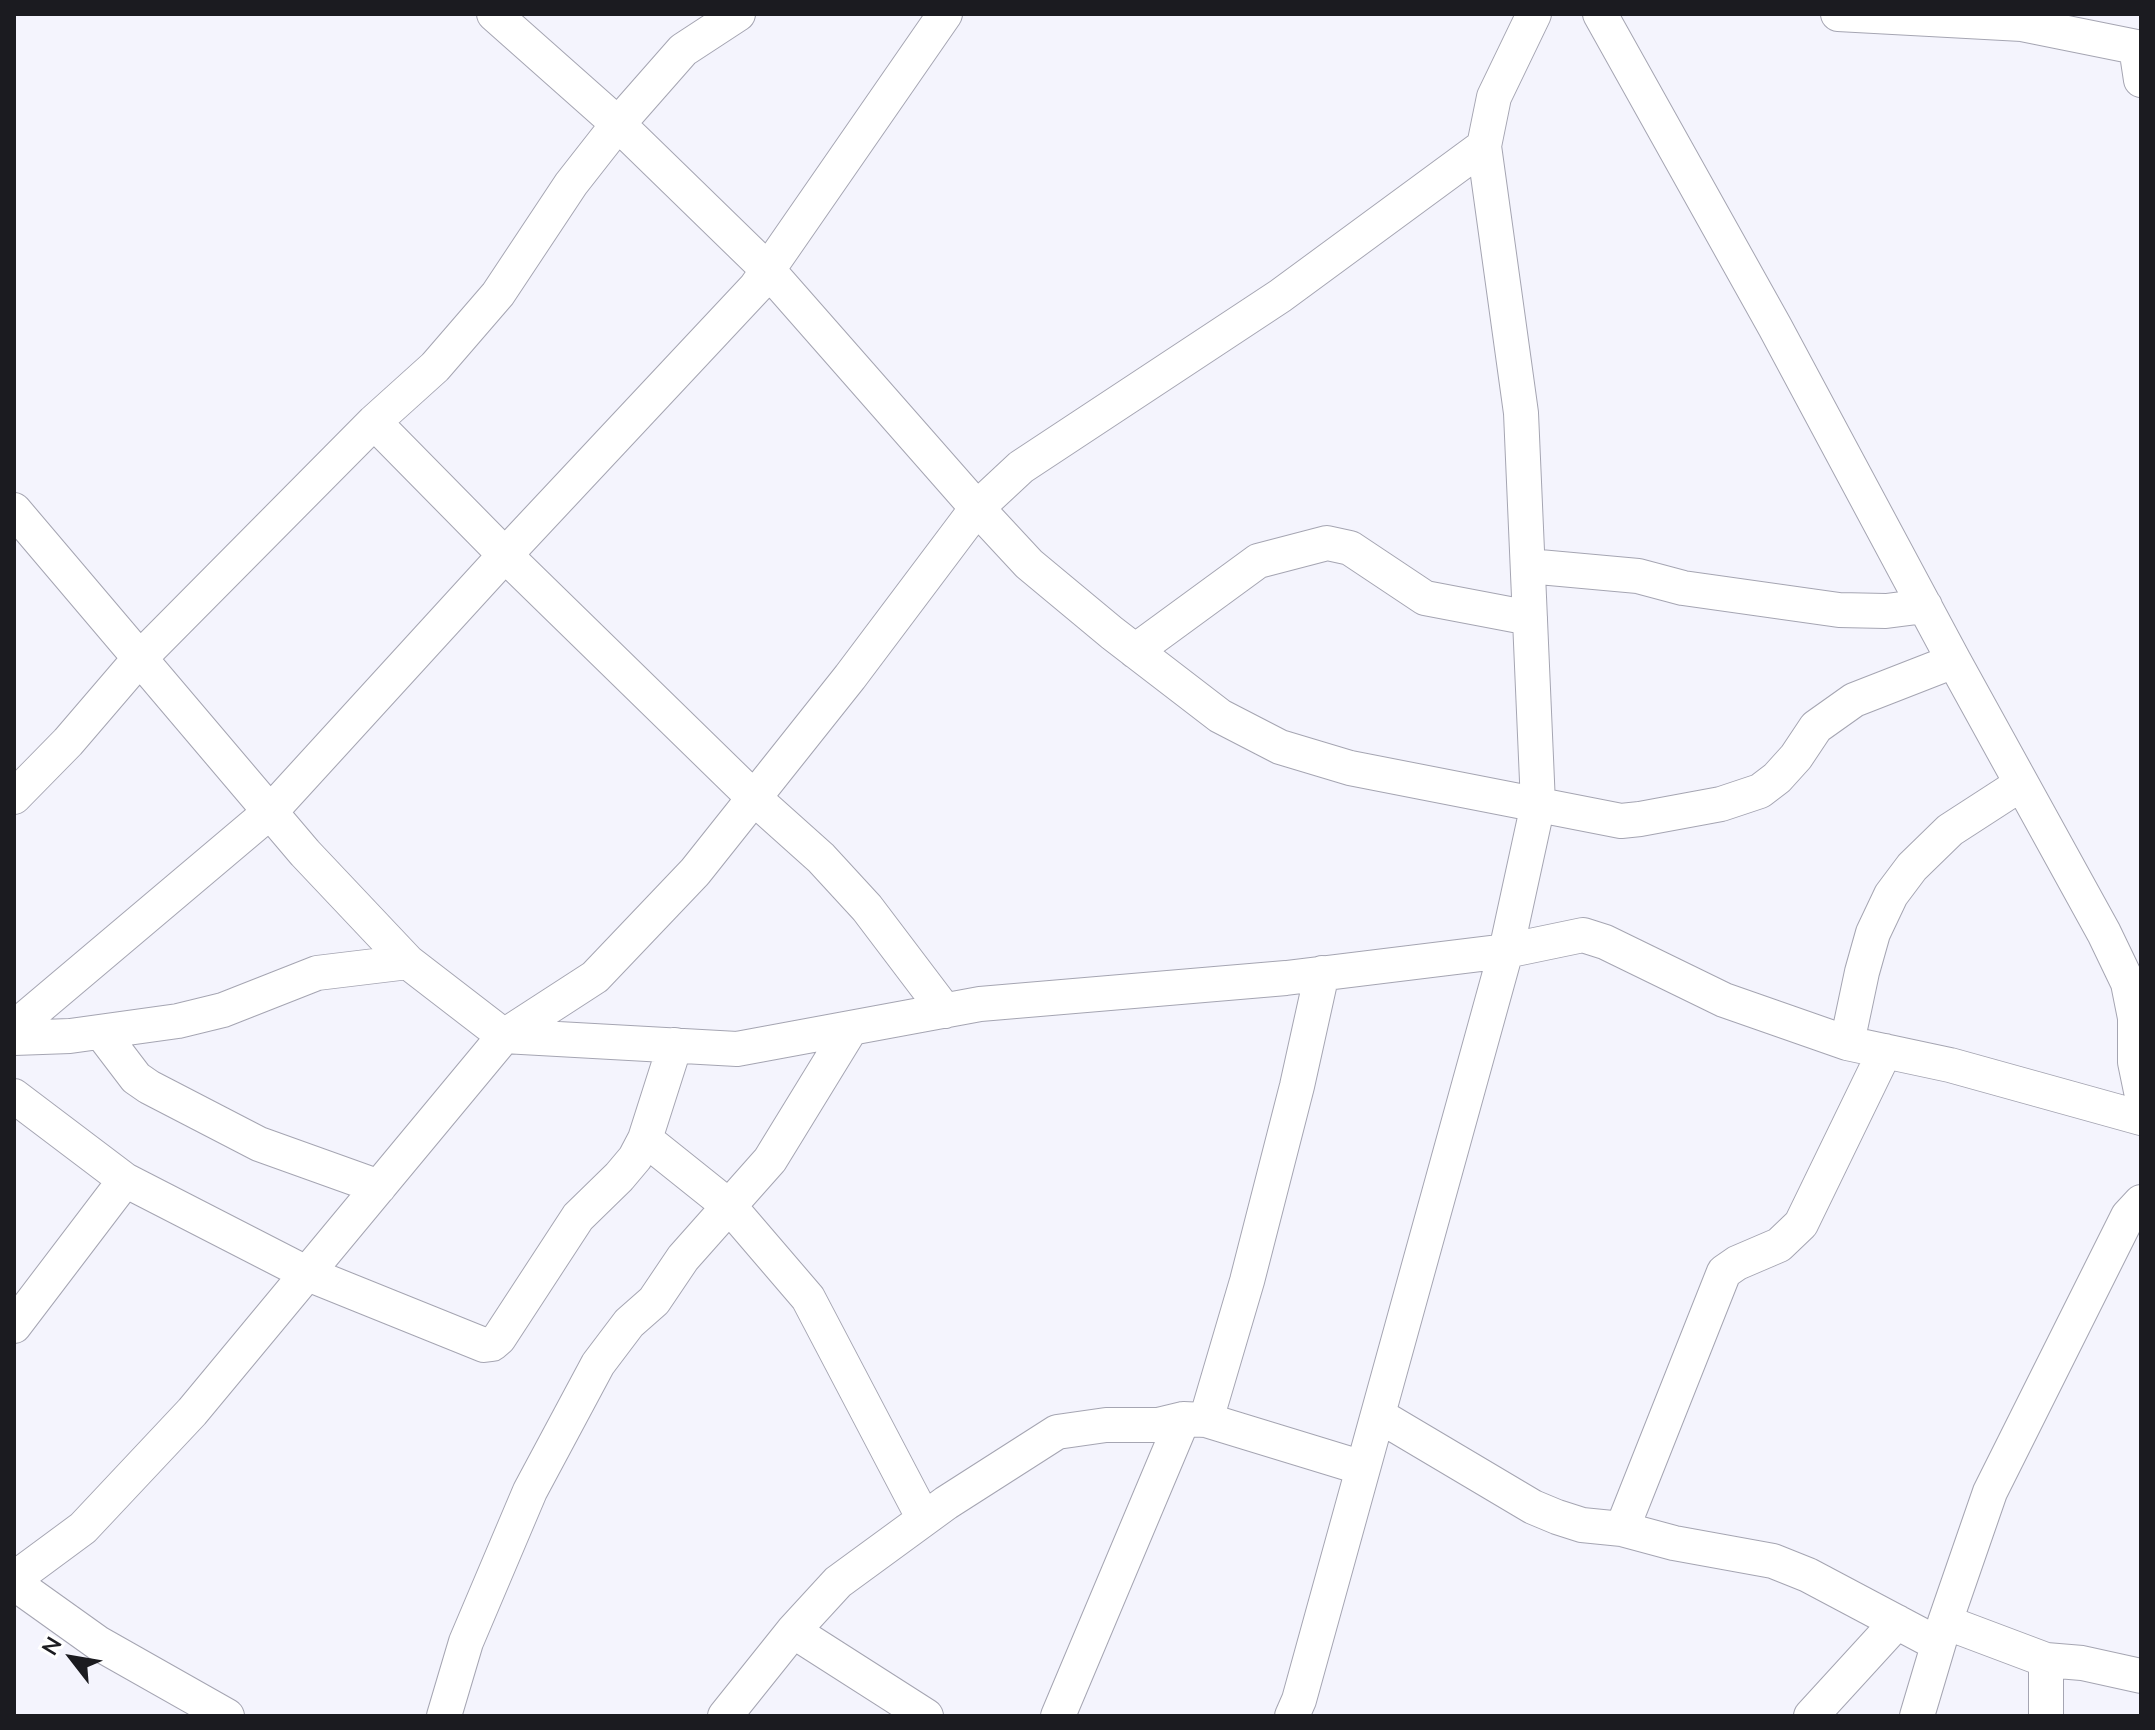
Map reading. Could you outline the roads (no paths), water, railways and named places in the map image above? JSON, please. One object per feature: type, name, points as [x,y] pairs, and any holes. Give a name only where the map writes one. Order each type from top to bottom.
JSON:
[{"type":"street","points":[[494,14],[618,124],[767,269],[1029,564],[1220,716],[1280,747],[1350,768],[1621,821],[1721,804],[1760,791],[1796,757],[1816,727],[1854,700],[1954,661]]},
{"type":"street","points":[[14,797],[68,742],[140,658],[374,422],[435,367],[498,294],[571,184],[618,124],[683,50],[738,14]]},
{"type":"street","points":[[14,1028],[271,811],[756,287],[945,14]]},
{"type":"street","points":[[1292,1716],[1299,1700],[1506,951],[1538,804],[1521,413],[1484,146],[1494,97],[1534,14]]},
{"type":"street","points":[[1600,14],[1775,327],[2104,933],[2128,983],[2135,1018],[2139,1069]]},
{"type":"street","points":[[1838,14],[2022,19],[2081,25],[2139,58]]},
{"type":"street","points":[[227,1716],[98,1643],[14,1581],[83,1528],[192,1412],[504,1036],[595,977],[695,872],[850,677],[977,508],[1021,467],[1280,296],[1484,146]]},
{"type":"street","points":[[374,422],[505,555],[754,798],[821,858],[867,908],[945,1011]]},
{"type":"street","points":[[18,528],[140,658],[305,853],[408,962],[504,1036],[737,1049],[980,1004],[1322,973],[1506,951],[1583,935],[1605,942],[1724,1000],[1847,1043],[1950,1065],[2141,1118]]},
{"type":"street","points":[[1135,651],[1258,561],[1327,543],[1350,548],[1425,598],[1530,618]]},
{"type":"street","points":[[1528,566],[1638,576],[1683,588],[1839,610],[1886,611],[1925,606]]},
{"type":"street","points":[[1847,1043],[1873,933],[1891,895],[1912,867],[1950,830],[2021,784]]},
{"type":"street","points":[[14,1038],[70,1036],[178,1021],[223,1010],[317,973],[408,962]]},
{"type":"street","points":[[1058,1716],[1195,1419],[1251,1266],[1322,973]]},
{"type":"street","points":[[444,1716],[466,1642],[530,1491],[598,1364],[629,1323],[654,1301],[683,1258],[770,1160],[851,1028]]},
{"type":"street","points":[[101,1032],[136,1078],[149,1087],[259,1144],[379,1187]]},
{"type":"street","points":[[14,1096],[125,1180],[308,1274],[484,1345],[492,1344],[499,1338],[578,1217],[619,1177],[645,1139],[675,1045]]},
{"type":"street","points":[[1622,1529],[1724,1272],[1779,1245],[1801,1224],[1885,1051]]},
{"type":"street","points":[[645,1139],[730,1207],[808,1298],[924,1519]]},
{"type":"street","points":[[14,1326],[125,1180]]},
{"type":"street","points":[[1917,1716],[1941,1633],[1990,1492],[2128,1216],[2141,1202]]},
{"type":"street","points":[[1378,1415],[1533,1507],[1582,1525],[1622,1529],[1674,1543],[1773,1561],[1808,1575],[1897,1622],[2046,1660],[2082,1663],[2141,1676]]},
{"type":"street","points":[[725,1716],[793,1631],[838,1582],[924,1519],[1057,1432],[1106,1425],[1158,1425],[1195,1419],[1363,1468]]},
{"type":"street","points":[[1811,1716],[1897,1622]]},
{"type":"street","points":[[793,1631],[926,1716]]},
{"type":"street","points":[[2046,1660],[2046,1716]]}]
